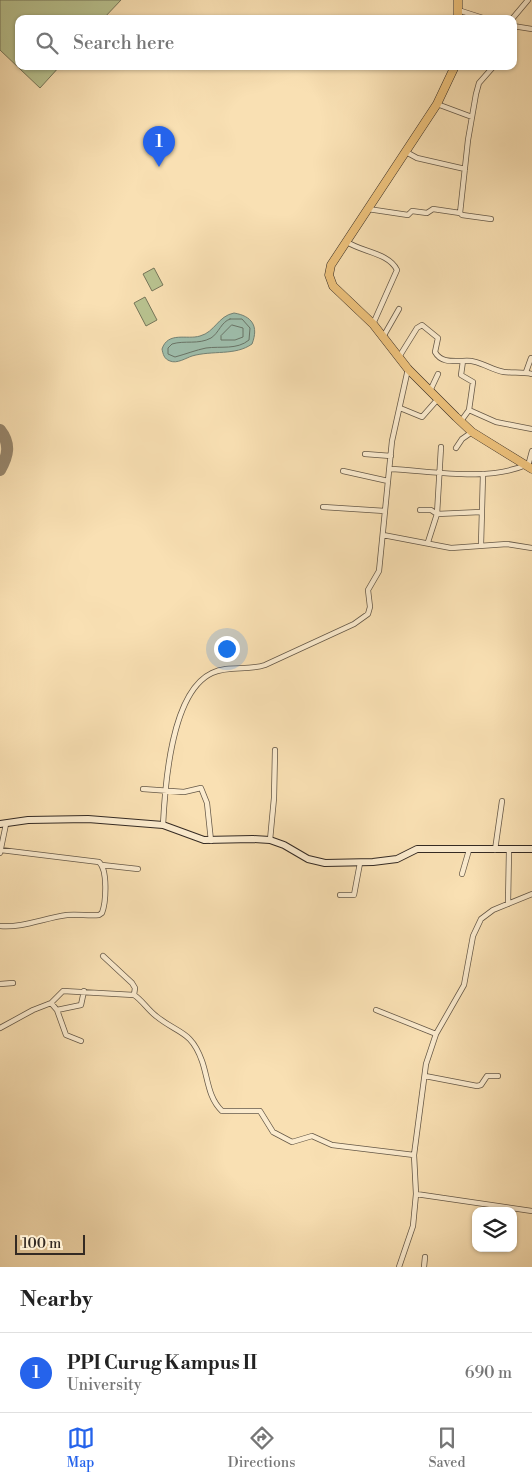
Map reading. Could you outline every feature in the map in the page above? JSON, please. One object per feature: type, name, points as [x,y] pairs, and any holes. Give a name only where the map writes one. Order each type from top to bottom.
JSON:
[{"type":"main road","points":[[458,0],[458,15]]},
{"type":"main road","points":[[453,70],[437,104],[331,265],[329,278],[333,286],[373,324],[408,369],[437,400],[472,432],[529,467]]},
{"type":"street","points":[[515,15],[528,0]]},
{"type":"street","points":[[458,10],[474,15]]},
{"type":"street","points":[[517,27],[532,29]]},
{"type":"street","points":[[460,213],[472,117],[479,83],[490,70]]},
{"type":"street","points":[[437,104],[472,117]]},
{"type":"street","points":[[406,152],[417,158],[465,169]]},
{"type":"street","points":[[368,210],[408,215],[412,211],[427,213],[433,209],[491,219]]},
{"type":"street","points":[[347,242],[388,260],[397,270],[373,324]]},
{"type":"street","points":[[383,337],[399,309]]},
{"type":"street","points":[[400,357],[417,328],[422,325],[438,338],[436,352],[439,357],[449,362],[463,361],[485,364],[503,372],[526,372],[532,374]]},
{"type":"street","points":[[526,372],[531,358]]},
{"type":"street","points":[[461,421],[469,410],[474,382],[462,377],[463,361]]},
{"type":"street","points":[[163,825],[165,790],[180,711],[201,681],[218,671],[260,667],[366,617],[370,611],[368,590],[379,571],[390,456],[408,369]]},
{"type":"street","points":[[429,392],[438,374]]},
{"type":"street","points":[[400,408],[422,417],[437,400]]},
{"type":"street","points":[[469,410],[510,426],[532,429]]},
{"type":"street","points":[[456,448],[462,438],[472,432]]},
{"type":"street","points":[[428,542],[438,514],[441,447]]},
{"type":"street","points":[[390,469],[483,474],[510,471],[529,467],[532,451]]},
{"type":"street","points":[[364,454],[390,456]]},
{"type":"street","points":[[343,471],[388,481]]},
{"type":"street","points":[[480,545],[483,474]]},
{"type":"street","points":[[323,507],[385,511]]},
{"type":"street","points":[[420,510],[431,510],[438,514],[481,512]]},
{"type":"street","points":[[383,535],[428,542],[451,548],[506,544],[532,548]]},
{"type":"street","points":[[270,840],[274,798],[275,750]]},
{"type":"street","points":[[143,789],[184,792],[201,788],[207,803],[211,841]]},
{"type":"street","points":[[495,850],[502,801]]},
{"type":"street","points":[[138,869],[102,865],[99,862],[0,852],[3,824],[28,820],[88,819],[163,825],[196,838],[211,841],[253,838],[270,840],[284,845],[313,861],[360,863],[397,859],[414,850],[532,849]]},
{"type":"street","points":[[462,874],[469,850]]},
{"type":"street","points":[[508,904],[509,850]]},
{"type":"street","points":[[340,894],[354,894],[360,863]]},
{"type":"street","points":[[0,926],[22,926],[35,920],[68,915],[101,915],[105,896],[102,865]]},
{"type":"street","points":[[399,1267],[413,1226],[416,1194],[414,1155],[425,1076],[436,1034],[464,985],[473,936],[478,923],[488,912],[532,894]]},
{"type":"street","points":[[103,956],[132,984],[135,988],[134,995]]},
{"type":"street","points":[[0,984],[13,983]]},
{"type":"street","points":[[57,1010],[81,1006],[84,991]]},
{"type":"street","points":[[0,1028],[33,1010],[52,1003],[61,992],[84,991],[134,995],[155,1016],[184,1032],[189,1038],[202,1060],[208,1087],[222,1111],[260,1111],[273,1132],[292,1142],[299,1142],[312,1136],[332,1145],[414,1155]]},
{"type":"street","points":[[52,1003],[57,1010],[66,1035],[81,1041]]},
{"type":"street","points":[[376,1010],[436,1034]]},
{"type":"street","points":[[425,1076],[477,1086],[481,1085],[487,1076],[498,1076]]},
{"type":"street","points":[[416,1194],[532,1210]]},
{"type":"street","points":[[424,1267],[425,1257]]},
{"type":"green space","points":[[0,0],[121,0],[107,15],[15,15],[15,64],[0,50]]},
{"type":"green space","points":[[21,70],[56,70],[40,88]]},
{"type":"green space","points":[[154,268],[163,285],[152,291],[143,274]]},
{"type":"green space","points":[[145,297],[157,320],[146,326],[134,303]]},
{"type":"water","points":[[234,313],[249,319],[252,323],[255,332],[252,344],[238,350],[200,354],[176,362],[166,359],[164,356],[162,349],[169,340],[205,334],[224,317]]},
{"type":"taxiway","points":[[0,430],[7,445],[5,460],[0,470]]},
{"type":"place","name":"PPI Curug Kampus II","points":[[159,167]]}]
